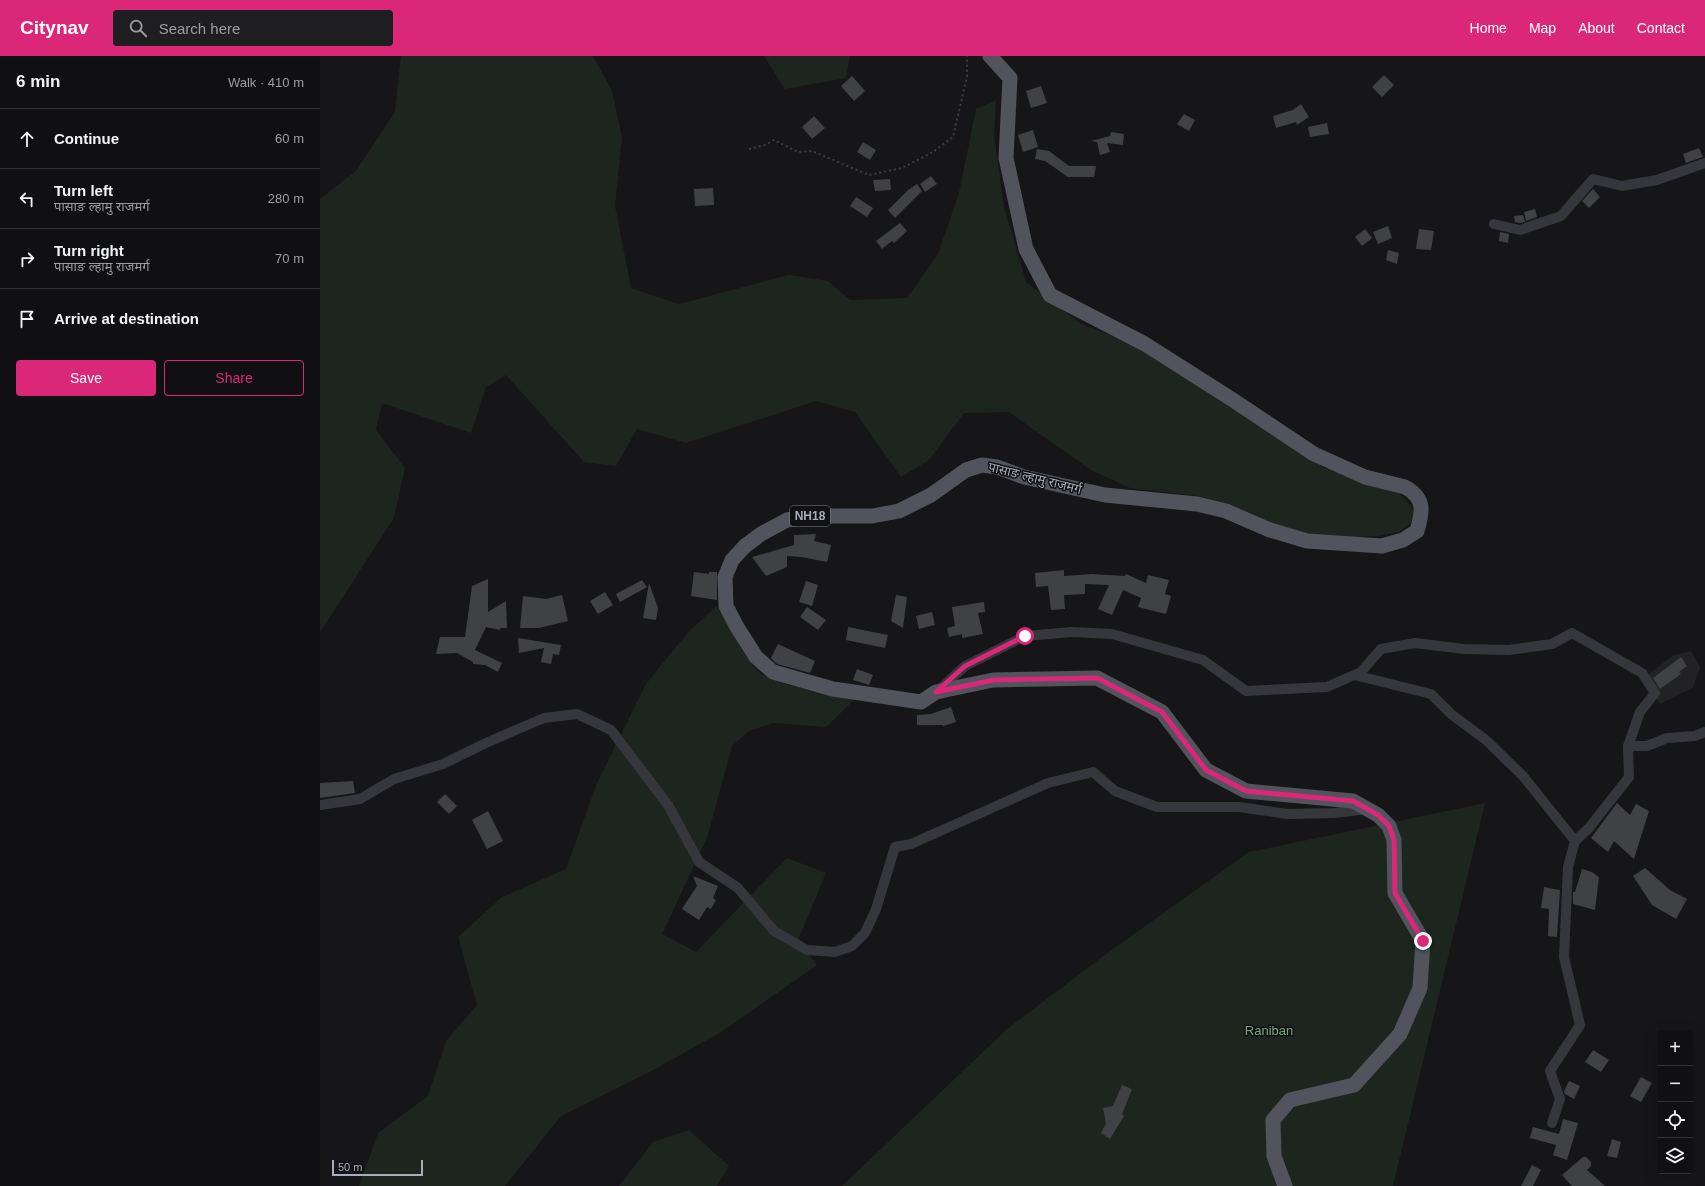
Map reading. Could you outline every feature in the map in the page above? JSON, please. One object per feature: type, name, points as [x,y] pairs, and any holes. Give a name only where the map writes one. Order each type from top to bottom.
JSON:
[{"type":"main road","name":"पासाङ ल्हामु राजमर्ग","points":[[990,56],[1010,78],[1006,158],[1026,249],[1050,295],[1145,344],[1314,454],[1365,477],[1405,487],[1410,490],[1415,494],[1422,510],[1417,531],[1403,540],[1382,546],[1307,541],[1270,530],[1226,511],[1197,504],[1105,495],[1024,476],[997,467],[982,465],[966,470],[931,495],[899,511],[872,516],[814,516],[787,520],[761,534],[745,546],[732,560],[725,577],[726,606],[756,657],[773,672],[833,689],[921,702],[936,692],[994,680],[1097,678],[1162,712],[1206,770],[1246,791],[1353,801],[1378,815],[1385,821],[1392,833],[1395,893],[1423,941],[1420,988],[1400,1034],[1354,1085],[1290,1100],[1273,1120],[1274,1156],[1285,1186]]},
{"type":"street","points":[[1494,224],[1520,230],[1562,216],[1593,179],[1622,186],[1657,180],[1705,163]]},
{"type":"street","points":[[936,692],[965,666],[1025,636],[1072,632],[1112,634],[1204,660],[1246,691],[1327,687],[1361,672],[1381,650],[1415,643],[1464,649],[1509,650],[1552,644],[1572,633],[1642,673],[1655,693],[1640,712],[1628,746],[1629,777],[1589,828],[1575,841],[1568,867],[1564,957],[1580,1025],[1550,1072],[1560,1099],[1552,1123]]},
{"type":"street","points":[[1355,674],[1431,694],[1451,714],[1486,740],[1523,776],[1575,841]]},
{"type":"street","points":[[320,805],[360,799],[394,778],[443,764],[488,742],[544,718],[577,714],[611,730],[668,806],[699,862],[738,888],[774,931],[807,950],[835,952],[852,946],[865,933],[876,909],[886,873],[896,847],[911,844],[1048,783],[1093,772],[1115,791],[1158,807],[1239,807],[1287,814],[1336,814],[1366,809]]},
{"type":"street","points":[[1628,746],[1646,746],[1667,738],[1695,736],[1705,732]]},
{"type":"path","points":[[749,149],[765,146],[774,140],[787,145],[798,152],[812,151],[869,175],[902,168],[933,152],[953,138],[967,76],[967,56]]},
{"type":"shaded area","points":[[1691,651],[1700,667],[1693,688],[1660,704],[1643,678],[1674,655]]},
{"type":"green space","points":[[401,56],[593,56],[612,91],[622,137],[615,206],[631,288],[679,304],[789,275],[828,281],[850,300],[907,298],[938,254],[959,193],[976,109],[996,100],[994,135],[1004,207],[1026,282],[1081,324],[1148,350],[1322,467],[1399,494],[1412,507],[1414,514],[1413,521],[1399,532],[1379,536],[1351,537],[1306,534],[1273,523],[1231,505],[1197,496],[1130,488],[1091,470],[1009,412],[964,413],[929,460],[901,477],[855,412],[816,401],[686,443],[637,429],[616,466],[584,462],[506,375],[486,387],[471,433],[382,403],[376,430],[405,468],[394,518],[320,632],[320,199],[356,171],[395,112]]},
{"type":"green space","points":[[764,56],[850,56],[846,78],[785,89]]},
{"type":"green space","points":[[717,606],[742,650],[760,673],[790,685],[854,700],[826,727],[773,723],[749,731],[732,746],[707,838],[662,934],[696,952],[787,858],[826,873],[798,940],[817,965],[721,1032],[655,1069],[561,1116],[505,1186],[359,1186],[378,1133],[428,1096],[446,1041],[477,1005],[458,937],[502,897],[566,869],[597,783],[646,684],[689,631]]},
{"type":"green space","name":"Raniban","points":[[1485,803],[1393,1186],[842,1186],[1006,1030],[1102,957],[1249,852]]},
{"type":"green space","points":[[689,1130],[729,1166],[717,1186],[619,1186],[653,1142]]},
{"type":"building","points":[[1384,75],[1394,85],[1382,97],[1372,87]]},
{"type":"building","points":[[852,76],[865,91],[854,101],[841,86]]},
{"type":"building","points":[[1041,86],[1047,103],[1031,108],[1026,91]]},
{"type":"building","points":[[1301,104],[1309,117],[1297,125],[1296,122],[1276,128],[1273,116],[1293,110]]},
{"type":"building","points":[[1184,114],[1195,120],[1189,131],[1177,124]]},
{"type":"building","points":[[814,116],[825,128],[812,139],[802,127]]},
{"type":"building","points":[[1327,123],[1329,134],[1310,137],[1308,127]]},
{"type":"building","points":[[1033,130],[1038,147],[1023,152],[1018,135]]},
{"type":"building","points":[[1111,132],[1124,134],[1123,145],[1107,143],[1110,152],[1100,155],[1097,142],[1091,141],[1110,136]]},
{"type":"building","points":[[863,142],[876,150],[870,160],[857,152]]},
{"type":"building","points":[[1699,148],[1703,157],[1686,163],[1683,154]]},
{"type":"building","points":[[1037,149],[1049,151],[1069,166],[1096,166],[1094,177],[1068,177],[1045,161],[1035,159]]},
{"type":"building","points":[[931,176],[937,184],[925,192],[920,184]]},
{"type":"building","points":[[890,179],[891,190],[875,191],[873,180]]},
{"type":"building","points":[[917,184],[922,191],[895,218],[888,210],[908,190]]},
{"type":"building","points":[[713,188],[714,205],[695,206],[694,189]]},
{"type":"building","points":[[1593,189],[1600,197],[1589,208],[1582,201]]},
{"type":"building","points":[[856,197],[873,208],[867,217],[850,206]]},
{"type":"building","points":[[1535,209],[1537,217],[1526,221],[1524,212]]},
{"type":"building","points":[[1523,215],[1525,222],[1515,222],[1514,216]]},
{"type":"building","points":[[900,223],[907,231],[894,243],[892,241],[882,249],[876,241]]},
{"type":"building","points":[[1388,226],[1392,238],[1378,244],[1373,232]]},
{"type":"building","points":[[1365,229],[1372,238],[1362,246],[1355,237]]},
{"type":"building","points":[[1419,229],[1434,231],[1431,250],[1416,249]]},
{"type":"building","points":[[1500,232],[1509,234],[1508,243],[1499,241]]},
{"type":"building","points":[[1388,250],[1399,253],[1397,264],[1386,260]]},
{"type":"building","points":[[816,534],[814,541],[831,545],[827,562],[802,557],[787,556],[787,567],[766,576],[752,557],[794,545],[794,535]]},
{"type":"building","points":[[1064,570],[1064,576],[1091,574],[1125,576],[1126,574],[1146,583],[1148,575],[1169,580],[1165,594],[1171,596],[1166,614],[1138,607],[1141,598],[1123,590],[1112,615],[1098,609],[1109,585],[1085,584],[1085,594],[1064,595],[1065,609],[1051,610],[1048,586],[1036,587],[1035,573]]},
{"type":"building","points":[[694,572],[709,574],[709,572],[717,572],[717,600],[691,596]]},
{"type":"building","points":[[488,579],[488,612],[506,601],[507,628],[500,628],[500,630],[486,627],[475,650],[502,663],[498,672],[485,665],[473,664],[473,662],[457,653],[436,654],[440,637],[465,637],[472,586]]},
{"type":"building","points":[[642,580],[647,587],[620,602],[616,594]]},
{"type":"building","points":[[806,581],[818,585],[812,606],[799,602]]},
{"type":"building","points":[[649,583],[658,608],[656,620],[643,618]]},
{"type":"building","points":[[605,592],[613,605],[598,614],[590,601]]},
{"type":"building","points":[[562,595],[568,621],[539,628],[520,628],[523,596],[546,599]]},
{"type":"building","points":[[896,595],[907,597],[903,628],[891,621]]},
{"type":"building","points":[[984,602],[985,612],[978,613],[983,634],[962,638],[962,634],[949,637],[947,628],[955,626],[952,607]]},
{"type":"building","points":[[807,607],[826,620],[818,630],[800,617]]},
{"type":"building","points":[[932,612],[935,625],[919,629],[916,616]]},
{"type":"building","points":[[848,627],[888,635],[885,648],[846,640]]},
{"type":"building","points":[[518,638],[561,645],[559,655],[553,654],[551,664],[541,662],[544,648],[519,653]]},
{"type":"building","points":[[778,644],[815,661],[810,673],[777,664],[771,658]]},
{"type":"building","points":[[1681,657],[1687,666],[1679,672],[1681,674],[1660,689],[1653,678]]},
{"type":"building","points":[[857,669],[873,675],[869,685],[853,680]]},
{"type":"building","points":[[951,707],[956,722],[943,726],[917,725],[917,715],[931,714]]},
{"type":"building","points":[[353,781],[355,793],[320,798],[320,783]]},
{"type":"building","points":[[445,794],[457,806],[449,814],[437,802]]},
{"type":"building","points":[[1617,803],[1630,815],[1636,804],[1649,811],[1634,859],[1614,841],[1608,852],[1591,838]]},
{"type":"building","points":[[488,811],[503,841],[487,849],[472,820]]},
{"type":"building","points":[[1645,868],[1670,890],[1687,899],[1676,919],[1652,905],[1633,876]]},
{"type":"building","points":[[1582,869],[1592,872],[1599,877],[1595,910],[1573,904],[1573,892],[1575,892]]},
{"type":"building","points":[[693,876],[718,886],[713,898],[716,900],[711,909],[707,907],[699,920],[682,909],[697,886]]},
{"type":"building","points":[[1544,887],[1560,890],[1557,937],[1548,936],[1549,909],[1541,908]]},
{"type":"building","points":[[1593,1050],[1609,1060],[1601,1072],[1585,1062]]},
{"type":"building","points":[[1641,1077],[1652,1083],[1641,1102],[1630,1096]]},
{"type":"building","points":[[1569,1081],[1580,1086],[1574,1099],[1565,1094],[1564,1091]]},
{"type":"building","points":[[1122,1085],[1132,1089],[1122,1114],[1124,1116],[1110,1139],[1101,1133],[1106,1124],[1103,1108],[1113,1106]]},
{"type":"building","points":[[1563,1119],[1578,1123],[1567,1160],[1553,1155],[1556,1145],[1530,1138],[1533,1127],[1559,1134]]},
{"type":"building","points":[[1612,1139],[1621,1142],[1617,1158],[1607,1156]]},
{"type":"building","points":[[1583,1157],[1586,1157],[1591,1162],[1591,1166],[1587,1170],[1605,1186],[1572,1186],[1562,1175]]},
{"type":"building","points":[[1532,1165],[1541,1170],[1533,1186],[1521,1186]]},
{"type":"route","points":[[1025,636],[965,666],[936,692],[994,680],[1097,678],[1162,712],[1206,770],[1246,791],[1353,801],[1378,815],[1389,826],[1394,840],[1395,893],[1423,941]]}]
